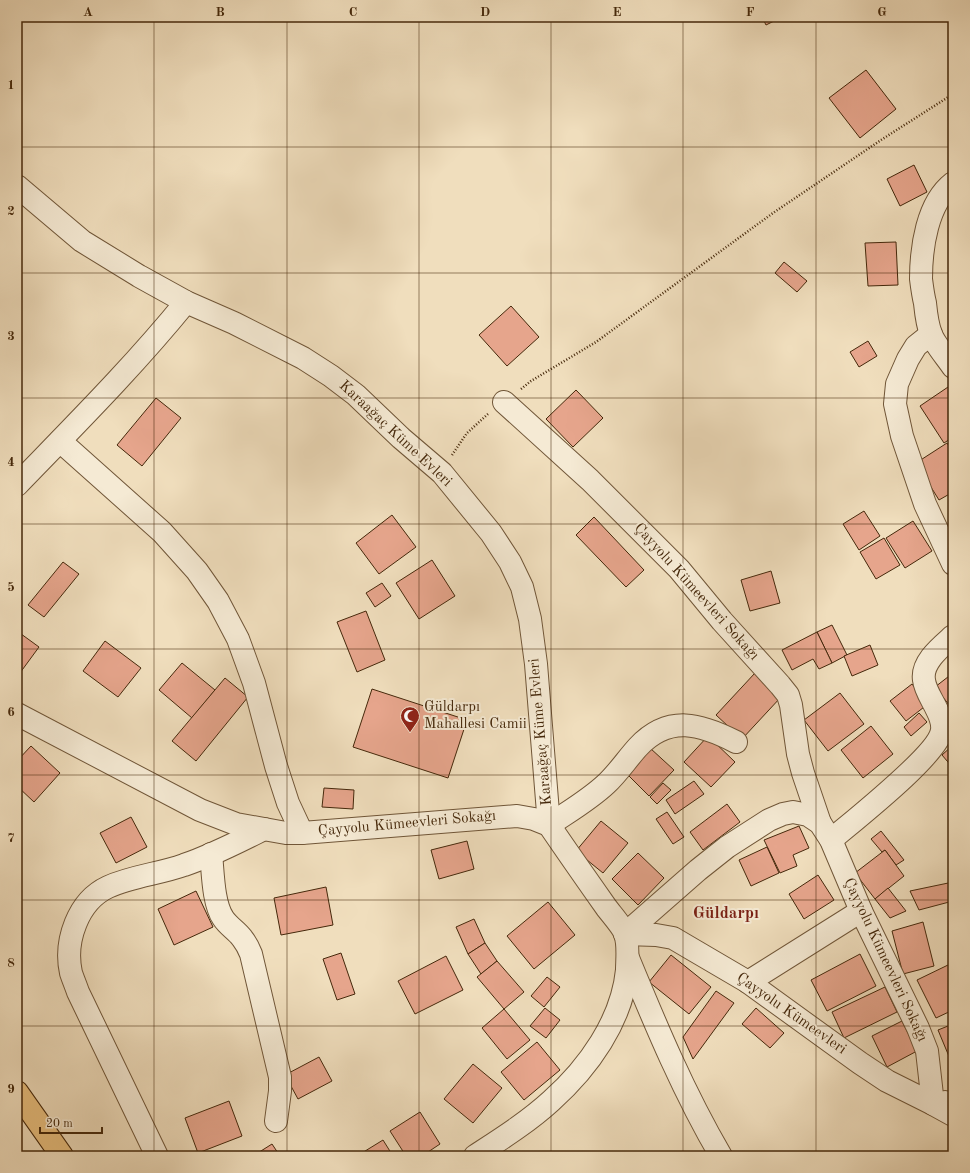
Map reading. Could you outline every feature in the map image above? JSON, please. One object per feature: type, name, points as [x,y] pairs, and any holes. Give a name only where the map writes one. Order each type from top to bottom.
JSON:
[{"type":"main road","points":[[17,1092],[62,1156]]},
{"type":"street","points":[[953,183],[946,189],[936,204],[926,233],[922,257],[921,280],[931,334],[953,367]]},
{"type":"street","name":"Karaağaç Küme Evleri","points":[[17,186],[82,241],[139,276],[186,302],[234,323],[289,351],[331,376],[356,395],[400,438],[442,473],[491,533],[510,562],[522,587],[530,619],[536,664],[549,825]]},
{"type":"street","points":[[17,484],[60,441],[148,346],[186,302]]},
{"type":"street","points":[[931,334],[916,346],[908,359],[897,384],[895,404],[902,436],[925,504],[953,564]]},
{"type":"street","name":"Çayyolu Kümeevleri Sokağı","points":[[504,402],[590,480],[679,568],[722,621],[788,695],[791,704],[800,760],[825,831],[861,911],[918,1028],[943,1102]]},
{"type":"street","points":[[60,441],[162,532],[197,571],[218,601],[238,639],[254,683],[274,759],[288,803],[302,833]]},
{"type":"street","points":[[625,934],[698,870],[727,847],[769,820],[783,814],[793,812],[808,815],[825,831],[900,782],[926,756],[938,741],[942,731],[942,722],[924,680],[923,671],[929,661],[953,636]]},
{"type":"street","name":"Çayyolu Kümeevleri Sokağı","points":[[17,714],[200,810],[236,824],[264,830],[302,833],[502,816],[529,818],[549,825]]},
{"type":"street","points":[[475,1156],[525,1122],[552,1101],[577,1074],[594,1053],[614,1018],[622,996],[628,956],[625,934],[549,825],[607,784],[640,746],[663,729],[675,726],[706,728],[736,742]]},
{"type":"street","name":"Çayyolu Kümeevleri Sokağı","points":[[157,1156],[78,992],[71,972],[69,951],[72,930],[91,898],[106,888],[124,881],[184,865],[264,830]]},
{"type":"street","points":[[211,854],[217,905],[222,918],[242,937],[251,954],[280,1076],[280,1091],[276,1121]]},
{"type":"street","points":[[748,982],[861,911]]},
{"type":"street","name":"Çayyolu Kümeevleri","points":[[625,934],[656,935],[673,938],[748,982],[887,1081],[943,1102]]},
{"type":"street","points":[[628,956],[657,1029],[686,1091],[721,1156]]},
{"type":"street","points":[[943,1102],[953,1115]]},
{"type":"path","points":[[442,473],[467,433],[486,415],[531,381],[602,337],[773,213],[880,140],[953,94]]},
{"type":"building","points":[[762,17],[782,17],[766,25]]},
{"type":"building","points":[[866,70],[896,109],[860,138],[829,98]]},
{"type":"building","points":[[914,165],[927,192],[900,206],[887,179]]},
{"type":"building","points":[[896,242],[898,285],[868,286],[865,243]]},
{"type":"building","points":[[784,262],[807,281],[797,292],[775,273]]},
{"type":"building","points":[[511,306],[539,337],[507,366],[479,335]]},
{"type":"building","points":[[868,341],[877,356],[859,367],[850,352]]},
{"type":"building","points":[[951,385],[953,388],[953,437],[944,443],[920,406]]},
{"type":"building","points":[[576,390],[603,418],[573,447],[546,419]]},
{"type":"building","points":[[156,398],[181,418],[142,466],[117,445]]},
{"type":"building","points":[[947,443],[953,453],[953,492],[939,500],[916,463]]},
{"type":"building","points":[[864,511],[880,536],[859,550],[843,524]]},
{"type":"building","points":[[392,515],[416,547],[379,574],[356,543]]},
{"type":"building","points":[[594,517],[644,570],[626,587],[576,535]]},
{"type":"building","points":[[913,521],[932,551],[905,568],[886,538]]},
{"type":"building","points":[[884,538],[900,565],[876,579],[860,552]]},
{"type":"building","points":[[432,560],[455,596],[419,619],[396,583]]},
{"type":"building","points":[[63,562],[79,574],[44,617],[28,605]]},
{"type":"building","points":[[771,571],[780,603],[750,611],[741,580]]},
{"type":"building","points":[[382,583],[391,596],[375,607],[366,593]]},
{"type":"building","points":[[366,611],[385,660],[357,672],[337,622]]},
{"type":"building","points":[[832,625],[847,655],[832,663],[817,632]]},
{"type":"building","points":[[17,631],[39,647],[17,677]]},
{"type":"building","points":[[817,632],[832,663],[819,669],[813,659],[792,670],[782,650]]},
{"type":"building","points":[[105,641],[141,668],[118,697],[83,671]]},
{"type":"building","points":[[870,645],[878,665],[852,676],[844,656]]},
{"type":"building","points":[[182,663],[215,690],[192,718],[159,690]]},
{"type":"building","points":[[755,673],[781,697],[742,739],[716,715]]},
{"type":"building","points":[[953,673],[953,710],[935,687]]},
{"type":"building","points":[[225,678],[248,697],[196,761],[172,741]]},
{"type":"building","points":[[912,684],[928,704],[906,721],[890,701]]},
{"type":"building","name":"Güldarpı Mahallesi Camii","points":[[372,689],[467,720],[448,778],[353,747]]},
{"type":"building","points":[[840,693],[864,724],[828,751],[804,720]]},
{"type":"building","points":[[919,713],[927,722],[911,736],[904,727]]},
{"type":"building","points":[[871,726],[893,754],[863,778],[841,750]]},
{"type":"building","points":[[708,736],[735,762],[711,787],[684,762]]},
{"type":"building","points":[[953,745],[953,768],[942,755]]},
{"type":"building","points":[[31,746],[60,773],[34,802],[17,786],[17,761]]},
{"type":"building","points":[[650,748],[674,770],[649,796],[626,773]]},
{"type":"building","points":[[694,781],[704,794],[675,814],[666,800]]},
{"type":"building","points":[[663,783],[671,790],[657,804],[650,797]]},
{"type":"building","points":[[324,788],[354,790],[353,809],[322,807]]},
{"type":"building","points":[[727,804],[740,822],[703,850],[690,832]]},
{"type":"building","points":[[667,812],[684,837],[673,844],[656,819]]},
{"type":"building","points":[[131,817],[147,847],[116,863],[100,833]]},
{"type":"building","points":[[601,821],[628,843],[603,873],[576,851]]},
{"type":"building","points":[[799,826],[809,848],[793,855],[797,866],[780,873],[764,840]]},
{"type":"building","points":[[881,831],[904,860],[896,865],[885,850],[882,852],[871,839]]},
{"type":"building","points":[[467,841],[474,869],[439,879],[431,850]]},
{"type":"building","points":[[767,847],[779,873],[751,886],[739,860]]},
{"type":"building","points":[[885,850],[904,876],[875,899],[855,873]]},
{"type":"building","points":[[638,853],[664,878],[638,905],[612,879]]},
{"type":"building","points":[[818,875],[834,900],[804,919],[789,894]]},
{"type":"building","points":[[953,882],[953,901],[919,910],[910,891]]},
{"type":"building","points":[[326,887],[333,925],[281,935],[274,898]]},
{"type":"building","points":[[888,888],[906,911],[890,918],[875,899]]},
{"type":"building","points":[[196,891],[213,927],[174,945],[158,909]]},
{"type":"building","points":[[548,902],[575,935],[534,969],[507,936]]},
{"type":"building","points":[[474,919],[485,943],[468,954],[456,927]]},
{"type":"building","points":[[923,922],[934,966],[903,974],[892,931]]},
{"type":"building","points":[[485,943],[497,961],[481,974],[468,954]]},
{"type":"building","points":[[341,953],[355,994],[337,1000],[323,959]]},
{"type":"building","points":[[860,954],[876,986],[827,1011],[811,980]]},
{"type":"building","points":[[671,955],[711,987],[689,1014],[649,982]]},
{"type":"building","points":[[446,956],[463,990],[415,1014],[398,981]]},
{"type":"building","points":[[497,961],[524,992],[504,1009],[477,977]]},
{"type":"building","points":[[948,965],[953,976],[953,1010],[936,1018],[917,980]]},
{"type":"building","points":[[547,977],[560,987],[544,1007],[531,996]]},
{"type":"building","points":[[885,987],[897,1012],[844,1038],[832,1012]]},
{"type":"building","points":[[716,991],[734,1003],[693,1059],[683,1037]]},
{"type":"building","points":[[545,1008],[560,1020],[546,1038],[530,1026]]},
{"type":"building","points":[[756,1008],[784,1033],[770,1048],[742,1024]]},
{"type":"building","points":[[504,1009],[530,1040],[507,1059],[482,1028]]},
{"type":"building","points":[[902,1021],[917,1051],[887,1067],[872,1036]]},
{"type":"building","points":[[953,1024],[953,1066],[938,1030]]},
{"type":"building","points":[[537,1042],[560,1070],[524,1100],[501,1072]]},
{"type":"building","points":[[319,1057],[332,1081],[298,1099],[285,1075]]},
{"type":"building","points":[[473,1064],[502,1088],[473,1123],[444,1099]]},
{"type":"building","points":[[229,1101],[242,1136],[198,1153],[185,1118]]},
{"type":"building","points":[[420,1112],[440,1144],[422,1156],[406,1156],[390,1131]]},
{"type":"building","points":[[383,1140],[393,1156],[357,1156]]},
{"type":"building","points":[[272,1144],[280,1156],[253,1156]]},
{"type":"place","name":"Güldarpı Mahallesi Camii","points":[[410,733]]},
{"type":"district","name":"Güldarpı","points":[[726,913]]}]
